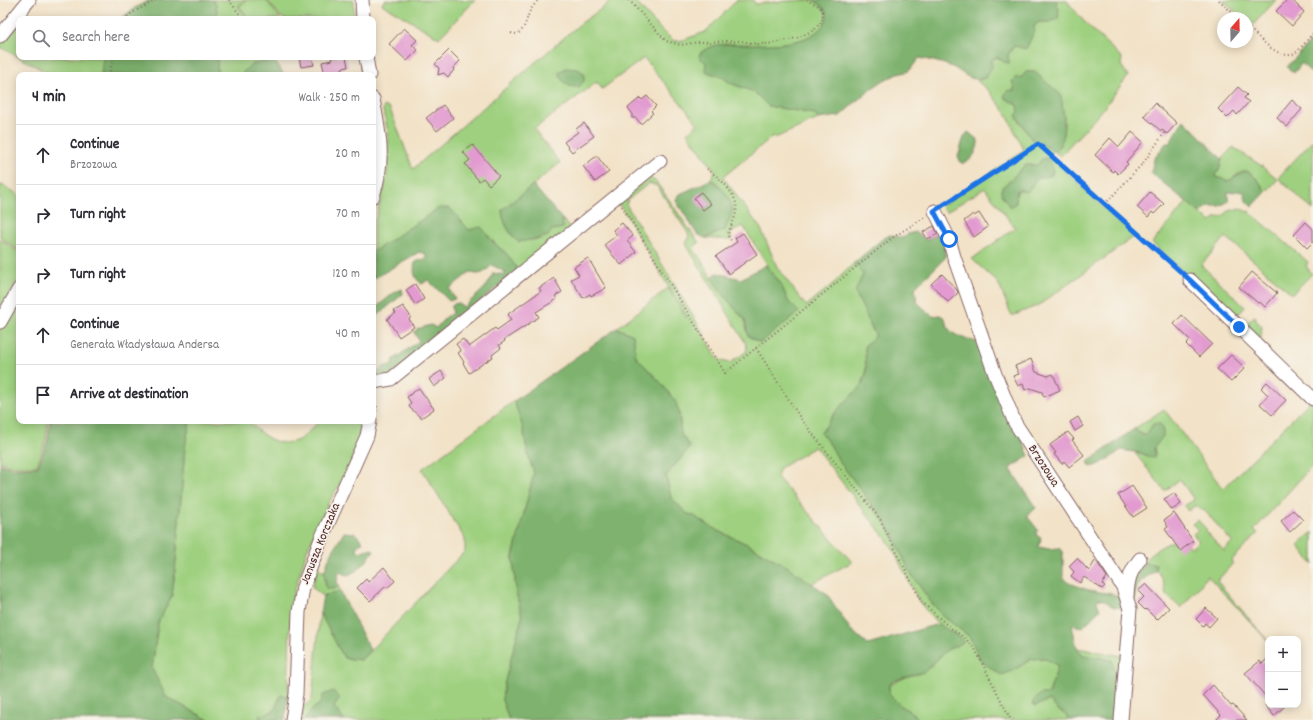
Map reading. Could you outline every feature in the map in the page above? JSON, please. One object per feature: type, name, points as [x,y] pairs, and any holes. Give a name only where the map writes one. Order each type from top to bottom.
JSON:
[{"type":"street","points":[[16,16],[29,0]]},
{"type":"street","points":[[362,0],[363,16]]},
{"type":"street","points":[[0,36],[16,16]]},
{"type":"street","points":[[366,60],[368,72]]},
{"type":"street","points":[[376,116],[381,156],[376,185]]},
{"type":"street","points":[[376,382],[391,379],[660,160]]},
{"type":"street","name":"Brzozowa","points":[[934,211],[949,239],[995,374],[1015,423],[1123,587],[1130,609],[1121,720]]},
{"type":"street","points":[[1190,280],[1313,399]]},
{"type":"street","points":[[0,322],[16,294]]},
{"type":"street","name":"Janusza Korczaka","points":[[292,720],[296,694],[299,612],[303,587],[321,539],[371,424]]},
{"type":"street","points":[[1125,595],[1131,572],[1140,560]]},
{"type":"path","points":[[128,16],[156,0]]},
{"type":"path","points":[[229,0],[241,16]]},
{"type":"path","points":[[511,33],[520,33],[526,24],[530,11],[538,0]]},
{"type":"path","points":[[629,0],[666,42],[681,45],[699,42],[734,41],[768,44],[797,38],[814,30],[822,21],[823,12],[819,6],[807,0]]},
{"type":"path","points":[[1219,0],[1232,12]]},
{"type":"path","points":[[1253,32],[1273,50],[1280,54],[1288,55],[1295,53],[1313,33]]},
{"type":"path","points":[[110,72],[112,60]]},
{"type":"path","points":[[1105,204],[1144,162],[1165,132]]},
{"type":"path","points":[[616,196],[725,373],[892,238],[1038,144],[1190,280]]},
{"type":"path","points":[[707,169],[724,182],[736,202],[736,212],[728,232],[728,236],[732,242]]},
{"type":"path","points":[[756,348],[802,419],[880,519],[921,601],[947,625],[966,638],[975,650],[1011,720]]},
{"type":"green space","points":[[150,0],[213,0],[216,5],[218,16],[124,16],[136,7]]},
{"type":"green space","points":[[213,0],[246,0],[238,6],[246,16],[218,16],[216,5]]},
{"type":"green space","points":[[247,0],[266,0],[279,16],[247,16],[239,6]]},
{"type":"green space","points":[[267,0],[354,0],[354,16],[280,16]]},
{"type":"green space","points":[[385,0],[475,0],[439,38],[382,4]]},
{"type":"green space","points":[[610,0],[634,0],[662,31],[674,41],[683,40],[705,32],[737,0],[753,0],[755,4],[813,0],[822,5],[826,11],[826,21],[822,28],[815,34],[806,38],[775,44],[726,44],[713,47],[700,53],[706,62],[705,71],[754,92],[768,106],[815,114],[818,119],[775,138],[773,136],[723,177],[761,229],[777,267],[806,306],[834,283],[854,263],[863,274],[870,326],[876,336],[865,345],[866,373],[862,385],[837,410],[821,433],[831,446],[839,461],[888,526],[911,574],[930,601],[944,617],[970,637],[981,661],[1013,671],[1031,659],[1044,658],[1058,666],[1046,702],[1050,700],[1057,709],[1066,715],[1068,720],[919,720],[889,694],[889,685],[908,676],[924,672],[947,650],[963,641],[961,638],[938,624],[919,602],[892,547],[815,447],[780,468],[777,477],[852,562],[811,584],[788,567],[688,514],[671,498],[666,476],[690,447],[681,434],[679,411],[662,384],[636,357],[633,335],[617,328],[668,288],[687,318],[620,205],[613,206],[649,178],[654,180],[699,243],[693,247],[712,278],[730,303],[745,320],[748,336],[756,340],[798,312],[788,301],[781,284],[766,265],[767,264],[743,226],[729,234],[732,239],[730,240],[705,238],[725,230],[728,222],[717,182],[710,180],[715,171],[687,133],[698,124],[644,58],[602,89],[597,82],[534,129],[560,163],[502,210],[505,223],[509,232],[518,242],[541,239],[552,230],[563,228],[562,219],[572,230],[517,275],[507,254],[495,244],[481,227],[469,230],[439,208],[376,250],[376,217],[386,180],[388,160],[388,133],[383,110],[384,106],[390,109],[413,169],[580,24],[605,6]],"holes":[[[649,183],[657,186],[688,233],[689,237],[686,244],[745,342],[747,348],[746,352],[730,363],[722,361],[718,358],[626,204],[629,199]]]},
{"type":"green space","points":[[814,0],[1057,0],[1056,3],[1059,8],[1058,19],[1050,22],[1039,22],[1034,26],[1034,32],[1026,49],[1014,46],[1008,55],[1009,63],[1004,62],[997,57],[991,60],[992,67],[985,78],[970,78],[950,66],[919,58],[909,71],[884,80],[868,91],[840,116],[818,119],[815,114],[768,106],[754,92],[705,71],[706,63],[699,57],[700,53],[713,46],[729,44],[774,44],[803,39],[815,33],[824,24],[827,16],[825,10]]},
{"type":"green space","points":[[1057,0],[1066,0],[1087,25],[1122,58],[1121,65],[1128,76],[1099,114],[1060,156],[1054,151],[1056,151],[1060,143],[1064,127],[1063,115],[1052,95],[1035,72],[1026,72],[1010,101],[1018,105],[1019,112],[1016,115],[1027,131],[1053,151],[1049,156],[1135,236],[1039,305],[1012,316],[998,283],[972,259],[1015,228],[985,188],[946,212],[941,206],[1024,150],[1006,113],[989,91],[977,81],[985,78],[991,60],[997,57],[1004,62],[1009,63],[1008,55],[1014,46],[1034,32],[1034,26],[1039,22],[1050,22]],"holes":[[[1041,160],[1052,174],[1037,180],[1032,184],[1031,188],[1017,190],[1016,203],[1002,187],[1025,165],[1038,166]]]},
{"type":"green space","points":[[1223,0],[1276,0],[1253,25],[1253,12],[1236,12]]},
{"type":"green space","points":[[16,20],[16,56],[0,47],[0,40]]},
{"type":"green space","points":[[1313,39],[1313,75],[1302,63],[1294,73],[1287,67]]},
{"type":"green space","points":[[24,60],[103,60],[101,72],[46,72]]},
{"type":"green space","points":[[103,60],[218,60],[217,71],[219,72],[101,72]]},
{"type":"green space","points":[[218,60],[270,60],[250,65],[243,72],[217,71]]},
{"type":"green space","points":[[275,60],[282,72],[243,72],[250,65]]},
{"type":"green space","points":[[566,68],[578,69],[584,73],[584,81],[579,87],[569,86],[564,82],[559,72]]},
{"type":"green space","points":[[1026,72],[1035,72],[1061,95],[1064,117],[1063,139],[1056,152],[1031,139],[1016,115],[1019,112],[1018,105],[1004,97],[1007,91],[1015,90],[1012,81],[1015,78],[1022,77]]},
{"type":"green space","points":[[1184,120],[1222,159],[1219,171],[1216,173],[1215,177],[1225,179],[1226,181],[1232,179],[1241,172],[1247,171],[1258,180],[1266,192],[1252,207],[1246,201],[1244,192],[1238,191],[1227,193],[1229,201],[1220,206],[1209,206],[1200,213],[1151,173],[1154,159],[1166,143],[1170,143]]},
{"type":"green space","points":[[968,132],[978,140],[978,144],[971,159],[965,163],[961,163],[958,156],[964,138]]},
{"type":"green space","points":[[1313,140],[1313,210],[1278,178]]},
{"type":"green space","points":[[1233,147],[1278,179],[1266,192],[1258,180],[1247,171],[1238,174],[1231,180],[1222,180],[1215,177],[1216,173],[1219,171],[1222,159]]},
{"type":"green space","points":[[1045,158],[1052,165],[1052,175],[1035,180],[1029,191],[1025,192],[1017,190],[1016,203],[1010,207],[1001,194],[1002,187],[1025,165],[1038,165],[1041,160]]},
{"type":"green space","points":[[710,180],[722,188],[728,197],[732,207],[732,212],[725,230],[705,238],[697,234],[676,201],[678,195]]},
{"type":"green space","points":[[0,184],[16,193],[16,248],[0,237]]},
{"type":"green space","points":[[533,185],[562,219],[563,228],[552,230],[548,236],[518,242],[507,228],[502,210]]},
{"type":"green space","points":[[1187,202],[1211,222],[1215,218],[1223,216],[1229,211],[1240,208],[1247,212],[1249,211],[1308,262],[1306,266],[1312,274],[1292,294],[1226,237],[1201,265],[1245,307],[1235,318],[1196,283],[1191,272],[1188,276],[1152,243]]},
{"type":"green space","points":[[439,208],[450,208],[469,230],[481,227],[495,244],[507,254],[518,270],[388,377],[376,376],[376,367],[378,371],[381,371],[383,367],[393,364],[393,360],[419,341],[414,332],[417,329],[431,325],[436,328],[446,317],[453,313],[451,307],[454,304],[458,303],[464,307],[489,283],[493,273],[505,275],[505,272],[492,265],[480,274],[470,272],[449,289],[455,299],[449,301],[428,280],[422,284],[416,277],[414,272],[415,263],[419,260],[426,259],[426,254],[419,252],[376,277],[376,250]]},
{"type":"green space","points":[[916,232],[926,240],[938,234],[944,242],[945,251],[945,258],[915,288],[917,302],[932,316],[940,315],[945,318],[946,324],[953,333],[963,338],[980,343],[1029,456],[1010,468],[1036,508],[1027,516],[1038,530],[1036,535],[1041,538],[1039,547],[1049,549],[1059,548],[1063,553],[1063,578],[1070,583],[1084,589],[1122,596],[1123,607],[1118,608],[1112,606],[1105,600],[1098,599],[1097,602],[1100,610],[1083,627],[1072,625],[1077,648],[1083,655],[1112,660],[1118,682],[1113,720],[1068,720],[1066,715],[1057,709],[1050,700],[1035,706],[1032,703],[1039,696],[1042,694],[1049,694],[1058,666],[1044,658],[1031,659],[1013,671],[1001,675],[981,661],[970,637],[944,617],[930,601],[911,574],[888,526],[839,461],[831,446],[821,433],[837,410],[862,385],[866,373],[865,345],[876,336],[855,292],[863,274],[854,263],[881,240],[890,235],[903,238],[907,234]]},
{"type":"green space","points":[[0,239],[16,250],[16,284],[0,311]]},
{"type":"green space","points":[[766,265],[781,284],[788,301],[799,312],[760,343],[748,336],[745,320],[711,278],[717,273],[741,279]]},
{"type":"green space","points":[[402,289],[403,294],[376,316],[376,308],[395,292]]},
{"type":"green space","points":[[16,306],[16,424],[48,424],[46,438],[37,466],[14,466],[0,462],[0,328]]},
{"type":"green space","points":[[1254,316],[1256,317],[1256,321],[1262,326],[1261,338],[1258,341],[1246,325]]},
{"type":"green space","points":[[617,328],[633,335],[636,357],[662,384],[675,401],[679,411],[681,434],[690,447],[666,476],[671,498],[688,514],[788,567],[827,594],[850,629],[868,645],[938,624],[961,638],[964,642],[947,650],[924,672],[894,681],[889,685],[889,694],[919,720],[509,720],[502,700],[504,685],[522,617],[516,592],[513,557],[534,473],[528,455],[523,428],[514,401]]},
{"type":"green space","points":[[1311,400],[1313,403],[1313,465],[1254,530],[1258,533],[1231,561],[1233,563],[1217,581],[1265,638],[1208,576],[1181,608],[1166,595],[1163,581],[1159,572],[1156,571],[1156,565],[1144,562],[1158,549],[1171,542],[1184,539],[1191,548],[1199,541],[1193,534],[1198,530],[1192,524],[1198,520],[1224,551],[1232,542],[1204,510],[1202,511],[1196,505],[1188,511],[1184,506],[1194,500],[1180,479],[1165,491],[1135,453],[1141,453],[1149,457],[1155,454],[1154,448],[1158,443],[1134,429],[1164,409],[1223,489]]},
{"type":"green space","points":[[514,401],[523,428],[528,455],[534,473],[513,557],[516,592],[522,617],[504,685],[502,700],[509,720],[344,720],[334,707],[321,700],[320,704],[314,708],[305,720],[301,720],[303,705],[306,705],[312,699],[320,613],[344,658],[361,660],[465,551],[465,539],[422,469]]},
{"type":"green space","points":[[1159,423],[1163,428],[1163,436],[1154,448],[1154,458],[1141,453],[1121,450],[1095,466],[1091,467],[1088,462],[1134,429],[1142,435],[1146,435],[1153,424]]},
{"type":"green space","points":[[50,424],[189,424],[185,447],[172,596],[158,623],[152,669],[166,697],[209,720],[0,720],[0,464],[14,468],[38,467],[48,439]]},
{"type":"green space","points":[[189,424],[252,424],[260,432],[272,440],[285,443],[300,439],[317,424],[362,424],[348,471],[327,505],[307,550],[293,596],[290,627],[288,696],[281,695],[274,711],[260,716],[260,720],[209,720],[166,697],[152,669],[158,623],[172,596],[185,447]]},
{"type":"green space","points":[[344,532],[355,533],[363,542],[356,547],[359,552],[368,549],[374,550],[366,562],[357,570],[348,575],[339,572],[337,582],[339,586],[333,589],[326,588],[324,572],[330,556]]},
{"type":"green space","points":[[1313,532],[1313,565],[1298,545]]},
{"type":"green space","points":[[1144,562],[1156,565],[1156,571],[1138,585],[1134,601],[1129,589]]},
{"type":"green space","points":[[318,567],[324,572],[326,588],[333,589],[339,586],[340,591],[323,596],[312,587]]},
{"type":"green space","points":[[340,591],[370,650],[361,660],[344,658],[320,613],[323,596]]},
{"type":"green space","points":[[1077,648],[1122,656],[1118,720],[1113,720],[1115,703],[1112,660],[1083,655]]},
{"type":"green space","points":[[333,691],[340,698],[334,707],[344,720],[305,720],[314,708],[320,704],[323,695]]},
{"type":"green space","points":[[281,695],[288,696],[285,720],[260,720],[259,716],[274,711]]},
{"type":"building","points":[[1287,0],[1292,0],[1304,12],[1292,26],[1276,11]]},
{"type":"building","points":[[404,28],[417,40],[412,45],[418,50],[407,61],[389,44]]},
{"type":"building","points":[[449,50],[460,61],[453,68],[454,70],[448,77],[444,73],[438,75],[439,68],[435,64]]},
{"type":"building","points":[[300,60],[313,60],[314,65],[301,67]]},
{"type":"building","points":[[347,60],[348,67],[342,68],[343,72],[324,72],[322,62]]},
{"type":"building","points":[[1238,87],[1247,95],[1244,98],[1249,102],[1237,115],[1234,111],[1227,118],[1218,109]]},
{"type":"building","points":[[647,96],[656,106],[651,111],[653,113],[641,124],[636,118],[632,118],[632,113],[628,108],[640,98],[642,100]]},
{"type":"building","points":[[1292,100],[1302,109],[1287,127],[1277,118]]},
{"type":"building","points":[[1155,103],[1177,123],[1167,134],[1162,130],[1161,131],[1144,116]]},
{"type":"building","points":[[443,105],[453,118],[437,131],[426,118]]},
{"type":"building","points":[[584,123],[594,136],[572,152],[564,142],[578,132],[576,129]]},
{"type":"building","points":[[1132,132],[1143,142],[1126,162],[1128,164],[1118,174],[1114,170],[1113,172],[1095,155],[1110,138],[1119,147]]},
{"type":"building","points":[[473,145],[499,176],[489,185],[483,178],[479,181],[465,164],[470,160],[463,152]]},
{"type":"building","points":[[597,156],[609,172],[595,182],[583,166]]},
{"type":"building","points":[[701,192],[711,204],[703,210],[694,198]]},
{"type":"building","points":[[1150,192],[1164,204],[1154,214],[1152,212],[1148,217],[1137,207]]},
{"type":"building","points":[[979,213],[988,227],[974,237],[964,221],[973,214],[974,216]]},
{"type":"building","points":[[1306,222],[1313,229],[1313,242],[1307,248],[1294,235]]},
{"type":"building","points":[[622,223],[633,236],[627,241],[636,252],[621,265],[604,245],[617,235],[613,230]]},
{"type":"building","points":[[934,226],[938,234],[927,239],[923,232]]},
{"type":"building","points":[[743,233],[757,254],[729,274],[716,256],[737,242],[735,238]]},
{"type":"building","points":[[588,258],[606,288],[591,296],[590,294],[583,298],[571,279],[579,275],[574,267]]},
{"type":"building","points":[[1252,272],[1277,293],[1265,307],[1239,287]]},
{"type":"building","points":[[942,274],[958,293],[948,302],[931,284]]},
{"type":"building","points":[[554,278],[562,292],[555,296],[557,299],[536,312],[539,317],[504,340],[505,341],[499,345],[501,348],[492,355],[493,357],[469,373],[458,353],[461,351],[456,344],[463,339],[469,347],[495,328],[497,330],[511,320],[508,314],[541,291],[539,288]]},
{"type":"building","points":[[415,284],[424,299],[415,305],[406,290]]},
{"type":"building","points":[[403,306],[411,317],[409,319],[414,327],[399,337],[387,319],[396,313],[394,311]]},
{"type":"building","points":[[1182,315],[1212,344],[1199,357],[1186,344],[1190,340],[1174,324]]},
{"type":"building","points":[[1231,355],[1245,368],[1231,382],[1217,369]]},
{"type":"building","points":[[1031,359],[1036,372],[1048,376],[1053,374],[1060,390],[1044,397],[1042,392],[1030,388],[1025,390],[1023,384],[1018,386],[1013,376],[1019,374],[1015,366]]},
{"type":"building","points":[[441,371],[446,378],[434,387],[429,379]]},
{"type":"building","points":[[1267,382],[1286,400],[1272,415],[1260,404],[1268,395],[1261,388]]},
{"type":"building","points":[[419,388],[434,409],[421,418],[409,407],[411,403],[407,397]]},
{"type":"building","points":[[1078,417],[1083,426],[1075,431],[1070,422]]},
{"type":"building","points":[[1068,432],[1074,439],[1072,440],[1084,455],[1069,467],[1064,461],[1062,464],[1054,454],[1056,453],[1050,445]]},
{"type":"building","points":[[1132,486],[1147,508],[1133,517],[1118,495]]},
{"type":"building","points":[[1174,493],[1181,504],[1172,510],[1164,499]]},
{"type":"building","points":[[1293,510],[1303,520],[1290,532],[1281,521]]},
{"type":"building","points":[[1174,513],[1193,541],[1180,551],[1165,529],[1168,527],[1164,520]]},
{"type":"building","points":[[1077,558],[1089,571],[1095,561],[1097,562],[1107,577],[1102,584],[1105,586],[1102,589],[1084,577],[1080,583],[1071,576],[1074,572],[1069,566]]},
{"type":"building","points":[[384,567],[395,581],[387,588],[386,586],[370,601],[357,588],[366,579],[368,582]]},
{"type":"building","points":[[1146,584],[1169,608],[1157,620],[1138,603],[1144,597],[1138,591]]},
{"type":"building","points":[[1206,608],[1217,618],[1209,627],[1205,623],[1203,626],[1196,619]]},
{"type":"building","points":[[1260,661],[1262,664],[1265,661],[1265,696],[1245,673]]},
{"type":"building","points":[[1213,685],[1231,706],[1233,705],[1247,720],[1216,720],[1221,715],[1203,695]]},
{"type":"building","points":[[1267,708],[1283,708],[1274,716]]},
{"type":"route","points":[[949,239],[934,211],[1038,144],[1190,280],[1239,327]]}]
